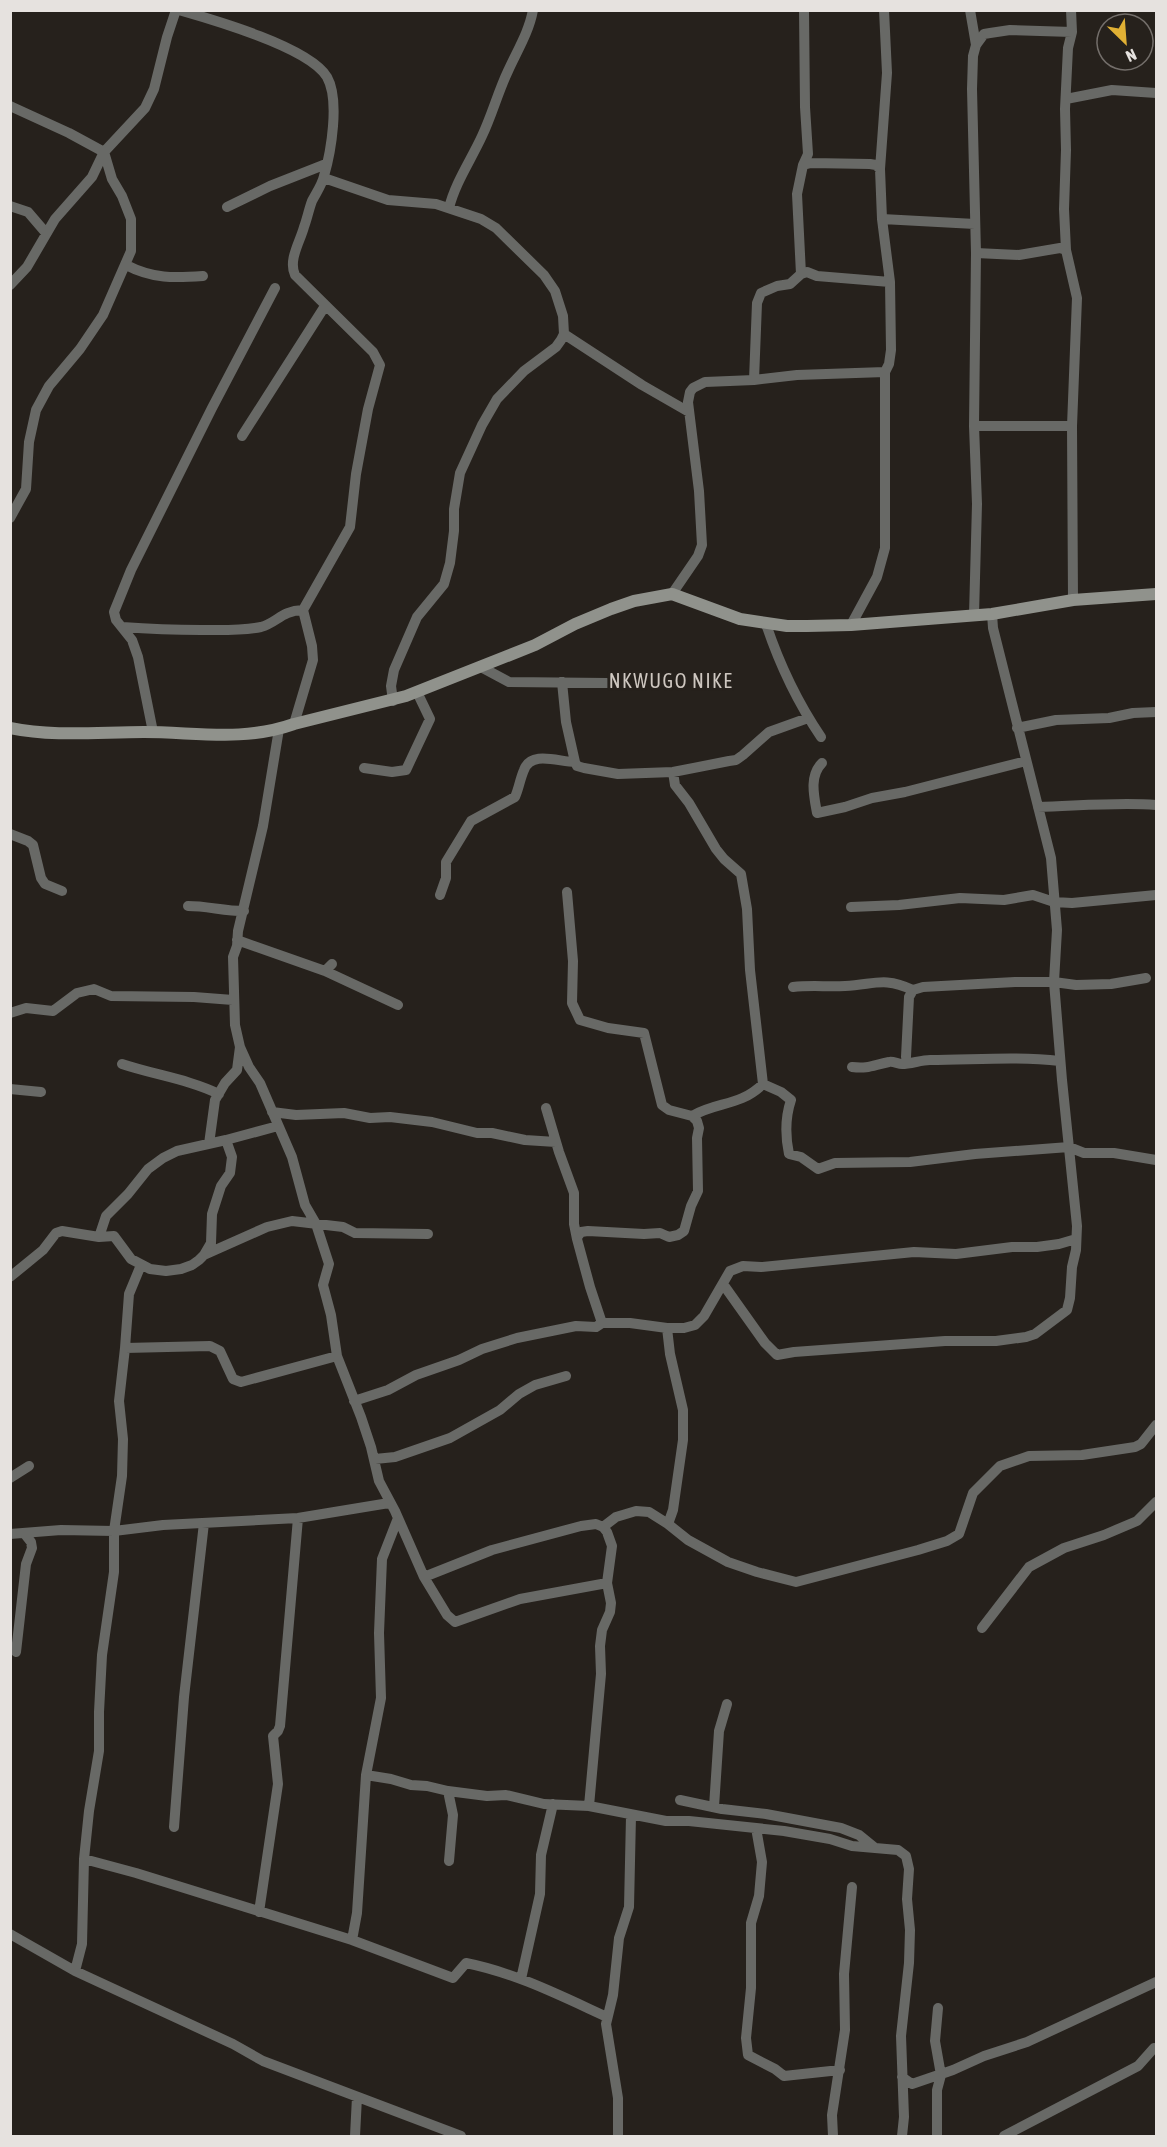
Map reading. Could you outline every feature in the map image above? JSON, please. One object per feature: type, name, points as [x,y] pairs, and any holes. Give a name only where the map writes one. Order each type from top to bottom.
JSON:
[{"type":"street","points":[[10,285],[27,267],[55,219],[92,177],[104,152],[145,108],[154,89],[167,37],[178,10],[253,34],[308,59],[327,77],[333,93],[331,136],[324,178],[311,204],[292,269],[325,306],[373,352],[380,364],[368,409],[356,474],[350,527],[303,610],[313,660],[294,724]]},
{"type":"street","points":[[449,208],[453,191],[474,154],[503,81],[525,36],[532,10]]},
{"type":"street","points":[[801,274],[797,194],[803,165],[808,154],[804,10]]},
{"type":"street","points":[[851,626],[877,577],[885,548],[885,372],[891,350],[890,282],[882,219],[880,169],[887,73],[884,10]]},
{"type":"street","points":[[970,10],[976,45]]},
{"type":"street","points":[[1071,10],[1072,32],[1068,48],[1065,99],[1064,209],[1066,250],[1077,298],[1072,426],[1072,600]]},
{"type":"street","points":[[974,615],[977,504],[974,426],[976,253],[973,56],[976,45],[984,34],[999,30],[1072,32]]},
{"type":"street","points":[[1065,99],[1112,90],[1156,93]]},
{"type":"street","points":[[10,106],[104,152],[112,179],[131,219],[131,251],[103,315],[80,349],[49,386],[36,410],[29,442],[26,489],[10,518]]},
{"type":"street","points":[[803,165],[811,163],[870,164],[880,169]]},
{"type":"street","points":[[227,207],[270,186],[326,164]]},
{"type":"street","points":[[324,178],[387,200],[436,204],[481,219],[496,228],[544,275],[559,299],[563,316],[564,333],[556,347],[524,371],[497,399],[460,473],[454,509],[453,549],[444,584],[417,618],[394,670],[391,686],[393,701]]},
{"type":"street","points":[[10,206],[28,212],[46,233]]},
{"type":"street","points":[[882,219],[975,224]]},
{"type":"street","points":[[976,253],[1019,255],[1060,248],[1066,250]]},
{"type":"street","points":[[126,265],[150,276],[177,278],[203,276]]},
{"type":"street","points":[[754,380],[759,296],[765,290],[790,284],[801,274],[807,273],[817,276],[890,282]]},
{"type":"street","points":[[153,732],[138,657],[132,640],[116,620],[114,612],[131,570],[275,288]]},
{"type":"street","points":[[242,436],[325,306]]},
{"type":"street","points":[[564,333],[642,385],[689,412]]},
{"type":"street","points":[[672,594],[698,556],[702,545],[699,491],[689,412],[690,392],[696,385],[705,382],[797,375],[885,372]]},
{"type":"street","points":[[974,426],[1072,426]]},
{"type":"street","points":[[10,728],[77,734],[153,732],[248,735],[279,729],[393,701],[481,668],[611,609],[634,601],[672,594],[740,619],[766,624],[851,626],[992,614],[1072,600],[1156,594]]},
{"type":"street","points":[[122,627],[163,630],[234,630],[262,626],[292,610],[303,610]]},
{"type":"street","points":[[723,1284],[765,1343],[777,1355],[945,1341],[1016,1339],[1035,1334],[1067,1310],[1076,1239],[1054,982],[1057,942],[1051,858],[1017,728],[993,628],[992,614]]},
{"type":"street","points":[[766,624],[773,645],[808,718],[821,736]]},
{"type":"street","points":[[481,668],[509,682],[607,683]]},
{"type":"street","points":[[562,682],[566,722],[577,766],[618,774],[673,772],[736,760],[768,732],[808,718]]},
{"type":"street","points":[[364,768],[392,772],[406,770],[430,719],[417,692]]},
{"type":"street","points":[[1017,728],[1056,720],[1109,718],[1133,713],[1156,712]]},
{"type":"street","points":[[279,729],[263,826],[233,957],[235,1024],[240,1047],[249,1067],[260,1083],[292,1158],[305,1205],[316,1224],[328,1264],[323,1285],[331,1315],[337,1356],[375,1459],[378,1482],[398,1518],[424,1577],[447,1615],[455,1622],[520,1599],[608,1583]]},
{"type":"street","points":[[440,895],[446,878],[446,862],[471,821],[515,797],[524,768],[532,760],[545,758],[557,762],[575,762]]},
{"type":"street","points":[[822,763],[816,769],[813,786],[816,813],[990,772],[1026,761]]},
{"type":"street","points":[[673,772],[675,784],[716,849],[741,874],[747,909],[750,970],[763,1084]]},
{"type":"street","points":[[1038,807],[1111,806],[1140,802],[1156,805]]},
{"type":"street","points":[[10,834],[33,845],[41,878],[45,884],[62,891]]},
{"type":"street","points":[[567,892],[573,961],[572,1003],[580,1020],[608,1028],[644,1033],[655,1072],[659,1099],[669,1110],[692,1116],[699,1128],[697,1138],[698,1191],[684,1231],[669,1237],[660,1233],[588,1231],[581,1232],[578,1236]]},
{"type":"street","points":[[851,907],[899,905],[960,898],[1004,900],[1033,895],[1054,902],[1072,903],[1156,895]]},
{"type":"street","points":[[188,906],[207,906],[223,911],[244,911]]},
{"type":"street","points":[[237,940],[329,968],[398,1005]]},
{"type":"street","points":[[906,1057],[909,997],[913,990],[922,987],[1054,982],[1076,985],[1146,978]]},
{"type":"street","points":[[794,987],[846,986],[874,981],[897,982],[913,990]]},
{"type":"street","points":[[10,1013],[26,1008],[53,1011],[77,993],[94,989],[111,996],[233,1000]]},
{"type":"street","points":[[209,1144],[216,1100],[225,1083],[237,1070],[240,1047]]},
{"type":"street","points":[[852,1067],[867,1068],[891,1062],[903,1064],[927,1060],[948,1061],[969,1058],[1025,1057],[1060,1061]]},
{"type":"street","points":[[122,1064],[158,1076],[176,1077],[219,1094]]},
{"type":"street","points":[[692,1116],[706,1108],[723,1106],[741,1100],[751,1095],[763,1084]]},
{"type":"street","points":[[763,1084],[792,1100],[788,1109],[785,1135],[789,1154],[801,1157],[818,1169],[835,1163],[910,1162],[975,1154],[1069,1147],[1084,1153],[1114,1153],[1156,1160]]},
{"type":"street","points":[[10,1089],[41,1092]]},
{"type":"street","points":[[546,1108],[574,1193],[574,1224],[602,1323]]},
{"type":"street","points":[[272,1112],[296,1115],[344,1113],[370,1118],[390,1117],[432,1122],[477,1133],[556,1142]]},
{"type":"street","points":[[99,1237],[106,1216],[148,1169],[177,1150],[278,1126]]},
{"type":"street","points":[[204,1255],[211,1243],[212,1214],[221,1186],[230,1173],[232,1157],[226,1140]]},
{"type":"street","points":[[10,1277],[43,1250],[54,1234],[62,1231],[99,1237],[114,1236],[126,1254],[141,1265],[160,1270],[181,1269],[192,1265],[204,1255],[267,1227],[292,1221],[343,1227],[355,1233],[428,1234]]},
{"type":"street","points":[[354,1401],[497,1343],[566,1328],[596,1327],[602,1323],[684,1328],[700,1322],[730,1271],[743,1266],[761,1267],[914,1252],[956,1254],[1052,1245],[1076,1239]]},
{"type":"street","points":[[75,1971],[82,1944],[84,1859],[99,1751],[102,1655],[114,1572],[114,1531],[122,1476],[123,1439],[119,1401],[126,1348],[129,1294],[141,1265]]},
{"type":"street","points":[[667,1328],[670,1354],[684,1410],[683,1440],[674,1510],[668,1524]]},
{"type":"street","points":[[126,1348],[210,1346],[220,1351],[233,1379],[241,1382],[337,1356]]},
{"type":"street","points":[[375,1459],[395,1457],[450,1438],[500,1410],[519,1394],[535,1385],[566,1376]]},
{"type":"street","points":[[603,1527],[616,1517],[636,1511],[650,1512],[688,1540],[728,1562],[789,1581],[806,1581],[948,1541],[959,1534],[973,1493],[1000,1466],[1008,1462],[1029,1456],[1082,1455],[1135,1447],[1141,1444],[1156,1425]]},
{"type":"street","points":[[10,1478],[29,1466]]},
{"type":"street","points":[[982,1628],[1029,1567],[1064,1548],[1137,1521],[1156,1502]]},
{"type":"street","points":[[10,1534],[61,1530],[114,1531],[163,1525],[298,1518],[389,1503]]},
{"type":"street","points":[[259,1912],[278,1784],[273,1736],[280,1726],[298,1518]]},
{"type":"street","points":[[352,1940],[357,1913],[366,1775],[381,1698],[379,1634],[382,1559],[398,1518]]},
{"type":"street","points":[[174,1827],[184,1697],[204,1523]]},
{"type":"street","points":[[424,1577],[492,1550],[581,1526],[596,1524],[603,1527],[612,1546],[608,1583],[611,1603],[610,1612],[602,1630],[600,1646],[601,1674],[589,1806]]},
{"type":"street","points":[[16,1652],[24,1575],[32,1548],[31,1542],[24,1533]]},
{"type":"street","points":[[714,1807],[719,1731],[727,1704]]},
{"type":"street","points":[[366,1775],[448,1791],[506,1796],[553,1804],[589,1806],[666,1821],[756,1828],[821,1837],[852,1846],[903,1852],[908,1860],[909,1941],[901,2036],[904,2102],[902,2136]]},
{"type":"street","points":[[448,1791],[453,1815],[449,1861]]},
{"type":"street","points":[[680,1800],[841,1828],[859,1835],[875,1848]]},
{"type":"street","points":[[521,1979],[540,1894],[542,1855],[553,1804]]},
{"type":"street","points":[[618,2136],[618,2098],[606,2024],[613,1995],[619,1938],[629,1907],[631,1816]]},
{"type":"street","points":[[756,1828],[762,1862],[759,1896],[751,1923],[752,1988],[746,2038],[748,2055],[784,2076],[840,2070]]},
{"type":"street","points":[[84,1859],[352,1940],[453,1978],[466,1963],[491,1968],[607,2017]]},
{"type":"street","points":[[833,2136],[832,2115],[845,2030],[844,1974],[852,1887]]},
{"type":"street","points":[[10,1934],[75,1971],[233,2044],[263,2061],[461,2136]]},
{"type":"street","points":[[902,2077],[910,2083],[918,2083],[941,2075],[984,2056],[1027,2042],[1156,1982]]},
{"type":"street","points":[[937,2136],[937,2090],[941,2075],[935,2041],[938,2008]]},
{"type":"street","points":[[1004,2136],[1138,2066],[1154,2048]]},
{"type":"street","points":[[904,2102],[918,2083]]},
{"type":"street","points":[[354,2136],[357,2097]]},
{"type":"district","name":"NKWUGO NIKE","points":[[671,680]]}]
